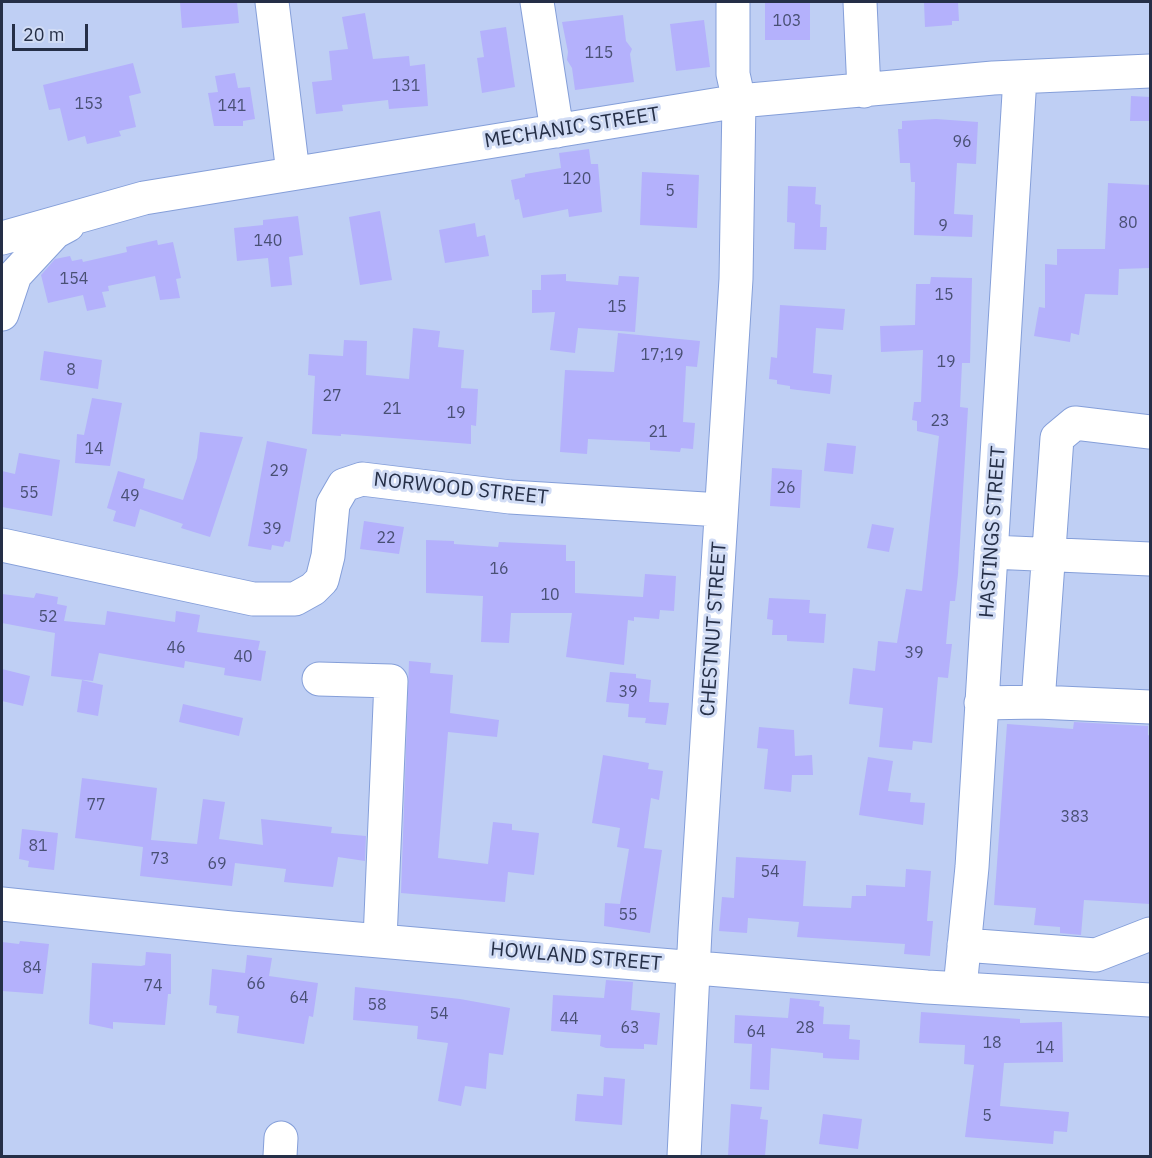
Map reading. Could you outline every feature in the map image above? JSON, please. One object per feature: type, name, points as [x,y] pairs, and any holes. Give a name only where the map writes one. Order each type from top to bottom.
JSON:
[{"type":"street","points":[[272,2],[293,173]]},
{"type":"street","points":[[537,2],[557,131]]},
{"type":"street","name":"CHESTNUT STREET","points":[[684,1156],[693,966],[736,279],[740,101],[733,74],[733,2]]},
{"type":"street","points":[[860,2],[864,92]]},
{"type":"street","name":"MECHANIC STREET","points":[[2,238],[144,198],[740,101],[1020,77],[1150,71]]},
{"type":"street","name":"HASTINGS STREET","points":[[960,988],[972,867],[1020,77]]},
{"type":"street","points":[[2,314],[15,275],[29,257],[54,232],[92,213]]},
{"type":"street","points":[[1038,702],[1057,438],[1075,423],[1150,432]]},
{"type":"street","name":"NORWOOD STREET","points":[[2,545],[253,598],[295,599],[313,589],[322,580],[328,556],[333,504],[344,484],[362,479],[510,497],[721,510]]},
{"type":"street","points":[[991,552],[1150,560]]},
{"type":"street","points":[[319,679],[391,681],[380,940]]},
{"type":"street","points":[[981,704],[1038,702],[1150,707]]},
{"type":"street","name":"HOWLAND STREET","points":[[2,903],[231,928],[960,988],[1150,1000]]},
{"type":"street","points":[[964,945],[1096,955],[1150,934]]},
{"type":"building","points":[[180,2],[237,2],[239,23],[182,28]]},
{"type":"building","points":[[765,2],[810,2],[810,40],[765,40]]},
{"type":"building","points":[[924,2],[958,2],[959,21],[952,21],[952,25],[925,27]]},
{"type":"building","points":[[365,13],[373,59],[409,56],[410,66],[425,64],[428,106],[389,109],[388,100],[342,105],[343,111],[316,114],[312,82],[332,80],[329,51],[348,49],[342,17]]},
{"type":"building","points":[[623,15],[626,41],[632,49],[630,54],[634,82],[575,90],[572,68],[567,60],[568,52],[562,22]]},
{"type":"building","points":[[704,20],[710,67],[676,71],[670,24]]},
{"type":"building","points":[[506,27],[515,87],[482,93],[477,58],[484,57],[480,31]]},
{"type":"building","points":[[133,63],[141,93],[129,96],[136,127],[119,131],[121,136],[87,144],[85,136],[68,141],[60,108],[49,110],[43,85]]},
{"type":"building","points":[[235,73],[238,88],[250,87],[255,119],[243,121],[243,126],[214,126],[208,93],[218,92],[215,76]]},
{"type":"building","points":[[1131,96],[1150,97],[1150,121],[1130,121]]},
{"type":"building","points":[[936,119],[978,122],[976,164],[957,163],[954,214],[973,215],[972,237],[914,235],[915,182],[911,182],[910,163],[900,163],[898,129],[902,129],[902,121]]},
{"type":"building","points":[[589,149],[591,164],[598,164],[602,212],[569,217],[568,209],[523,218],[519,199],[515,200],[511,180],[525,177],[525,174],[561,168],[559,153]]},
{"type":"building","points":[[642,172],[699,175],[697,228],[640,225]]},
{"type":"building","points":[[1108,183],[1150,185],[1150,268],[1119,269],[1118,295],[1085,294],[1079,335],[1071,333],[1070,342],[1034,336],[1039,307],[1045,308],[1045,264],[1057,265],[1057,249],[1105,249]]},
{"type":"building","points":[[788,186],[816,187],[815,204],[821,205],[820,227],[827,227],[826,250],[794,249],[795,223],[787,222]]},
{"type":"building","points":[[380,211],[392,280],[360,285],[349,217]]},
{"type":"building","points":[[298,216],[303,255],[289,257],[292,285],[271,287],[268,258],[237,261],[234,228],[263,225],[263,220]]},
{"type":"building","points":[[475,223],[477,237],[485,235],[489,256],[445,263],[439,230]]},
{"type":"building","points":[[157,240],[158,245],[173,242],[181,278],[176,279],[180,298],[160,300],[155,276],[108,286],[109,291],[102,292],[106,307],[87,311],[83,295],[48,303],[41,275],[55,259],[70,256],[72,261],[82,259],[83,262],[127,252],[126,247]]},
{"type":"building","points":[[566,274],[566,281],[618,285],[619,276],[639,277],[635,332],[578,328],[575,353],[550,350],[555,312],[532,313],[532,290],[541,290],[541,275]]},
{"type":"building","points":[[931,277],[972,278],[970,363],[962,363],[960,407],[968,408],[958,574],[955,601],[950,601],[946,644],[952,644],[948,678],[938,677],[932,743],[913,741],[912,750],[879,747],[883,708],[849,704],[853,668],[875,671],[878,641],[897,643],[906,589],[922,591],[939,436],[917,431],[917,421],[912,420],[914,402],[921,402],[923,350],[881,352],[880,326],[915,325],[916,284],[930,284]]},
{"type":"building","points":[[780,305],[845,309],[843,330],[816,328],[813,373],[832,375],[830,394],[790,389],[790,386],[777,384],[777,380],[769,379],[771,357],[777,358]]},
{"type":"building","points":[[413,328],[440,331],[438,347],[464,350],[461,388],[478,389],[476,426],[471,425],[471,444],[341,434],[341,436],[312,434],[315,376],[308,375],[309,354],[343,356],[344,340],[367,341],[366,375],[409,379]]},
{"type":"building","points":[[618,333],[700,341],[697,367],[686,366],[683,422],[695,423],[693,449],[681,448],[680,452],[650,450],[650,442],[588,439],[587,454],[560,452],[565,370],[614,372]]},
{"type":"building","points":[[44,351],[102,360],[98,389],[40,380]]},
{"type":"building","points":[[92,398],[122,403],[110,466],[75,463],[77,434],[84,435]]},
{"type":"building","points":[[200,432],[243,437],[210,537],[181,528],[183,524],[140,509],[135,527],[113,521],[116,511],[107,508],[118,471],[145,479],[143,488],[183,500],[197,458]]},
{"type":"building","points":[[267,441],[307,449],[290,542],[285,541],[283,547],[272,545],[271,550],[248,546]]},
{"type":"building","points":[[827,443],[856,446],[853,474],[824,471]]},
{"type":"building","points":[[19,453],[60,460],[52,516],[2,507],[2,471],[15,474]]},
{"type":"building","points":[[772,468],[802,470],[800,508],[770,506]]},
{"type":"building","points":[[364,521],[404,527],[399,554],[360,549]]},
{"type":"building","points":[[872,524],[894,528],[889,552],[867,548]]},
{"type":"building","points":[[426,540],[498,547],[499,542],[566,545],[566,561],[575,561],[575,593],[643,597],[645,574],[676,576],[674,611],[660,610],[659,619],[634,617],[634,621],[628,620],[624,665],[566,657],[572,613],[511,613],[509,643],[481,642],[483,596],[426,593]]},
{"type":"building","points":[[36,593],[58,597],[57,604],[67,606],[64,621],[105,625],[107,611],[175,622],[176,611],[200,615],[197,632],[260,641],[258,650],[266,651],[261,681],[224,675],[225,668],[185,661],[184,668],[99,653],[93,681],[51,676],[55,633],[2,623],[2,594],[34,598]]},
{"type":"building","points":[[769,598],[810,600],[809,613],[826,614],[824,643],[787,641],[787,635],[772,635],[773,620],[767,619]]},
{"type":"building","points":[[409,661],[431,663],[430,673],[453,675],[450,713],[499,720],[497,737],[448,732],[438,858],[488,864],[493,822],[512,824],[512,830],[539,833],[534,875],[508,872],[505,902],[401,893]]},
{"type":"building","points":[[2,669],[30,676],[23,706],[2,701]]},
{"type":"building","points":[[610,672],[636,674],[636,678],[651,680],[649,702],[669,703],[666,725],[645,723],[646,718],[628,717],[629,704],[606,702]]},
{"type":"building","points":[[82,680],[103,685],[98,716],[77,712]]},
{"type":"building","points":[[183,704],[243,718],[239,736],[179,722]]},
{"type":"building","points":[[1074,722],[1148,726],[1150,736],[1150,904],[1084,900],[1081,935],[1060,933],[1060,927],[1034,925],[1036,908],[994,905],[1007,724],[1073,729]]},
{"type":"building","points":[[759,727],[794,730],[795,756],[812,755],[813,775],[792,775],[791,792],[764,789],[768,749],[757,748]]},
{"type":"building","points":[[603,755],[649,763],[648,769],[663,771],[659,800],[651,798],[644,848],[662,850],[650,933],[604,926],[605,903],[620,904],[629,849],[617,847],[620,828],[592,823]]},
{"type":"building","points":[[868,757],[893,761],[888,791],[911,793],[910,802],[925,803],[923,825],[859,815]]},
{"type":"building","points":[[82,778],[157,788],[151,840],[197,844],[203,799],[225,802],[219,839],[263,845],[261,819],[332,827],[331,833],[366,836],[365,861],[338,857],[333,887],[284,882],[286,869],[235,863],[232,886],[140,876],[143,847],[75,838]]},
{"type":"building","points":[[22,829],[58,833],[54,870],[28,867],[29,861],[19,859]]},
{"type":"building","points":[[736,857],[806,861],[803,906],[851,908],[852,896],[866,896],[866,885],[905,887],[906,869],[931,871],[927,921],[933,921],[930,956],[904,954],[905,944],[797,937],[799,922],[748,918],[747,933],[719,931],[722,897],[734,898]]},
{"type":"building","points":[[20,941],[49,944],[43,994],[2,991],[2,942],[19,944]]},
{"type":"building","points":[[146,952],[171,954],[171,994],[168,994],[165,1025],[113,1022],[113,1029],[89,1024],[92,963],[141,966],[145,965]]},
{"type":"building","points":[[247,955],[272,958],[269,976],[318,983],[313,1017],[309,1016],[304,1044],[237,1033],[239,1016],[216,1013],[217,1006],[209,1005],[212,969],[245,973]]},
{"type":"building","points":[[606,980],[633,982],[631,1010],[660,1013],[657,1045],[644,1044],[644,1049],[606,1048],[600,1046],[601,1035],[551,1031],[553,995],[604,998]]},
{"type":"building","points":[[355,987],[460,999],[510,1008],[503,1055],[489,1053],[486,1089],[465,1086],[461,1106],[438,1101],[448,1043],[417,1039],[418,1026],[353,1020]]},
{"type":"building","points":[[790,998],[820,1001],[819,1006],[824,1007],[823,1024],[850,1025],[849,1039],[860,1040],[859,1060],[823,1058],[823,1053],[771,1048],[769,1090],[750,1089],[752,1044],[734,1043],[735,1015],[788,1018]]},
{"type":"building","points":[[921,1012],[1020,1019],[1020,1023],[1062,1022],[1063,1062],[1004,1063],[1000,1106],[1069,1112],[1067,1132],[1054,1131],[1053,1144],[965,1137],[974,1065],[964,1064],[965,1045],[919,1043]]},
{"type":"building","points":[[604,1077],[625,1079],[622,1125],[575,1121],[577,1094],[603,1096]]},
{"type":"building","points":[[731,1104],[762,1107],[760,1119],[768,1120],[765,1156],[728,1156]]},
{"type":"building","points":[[823,1114],[862,1119],[858,1149],[819,1144]]}]
